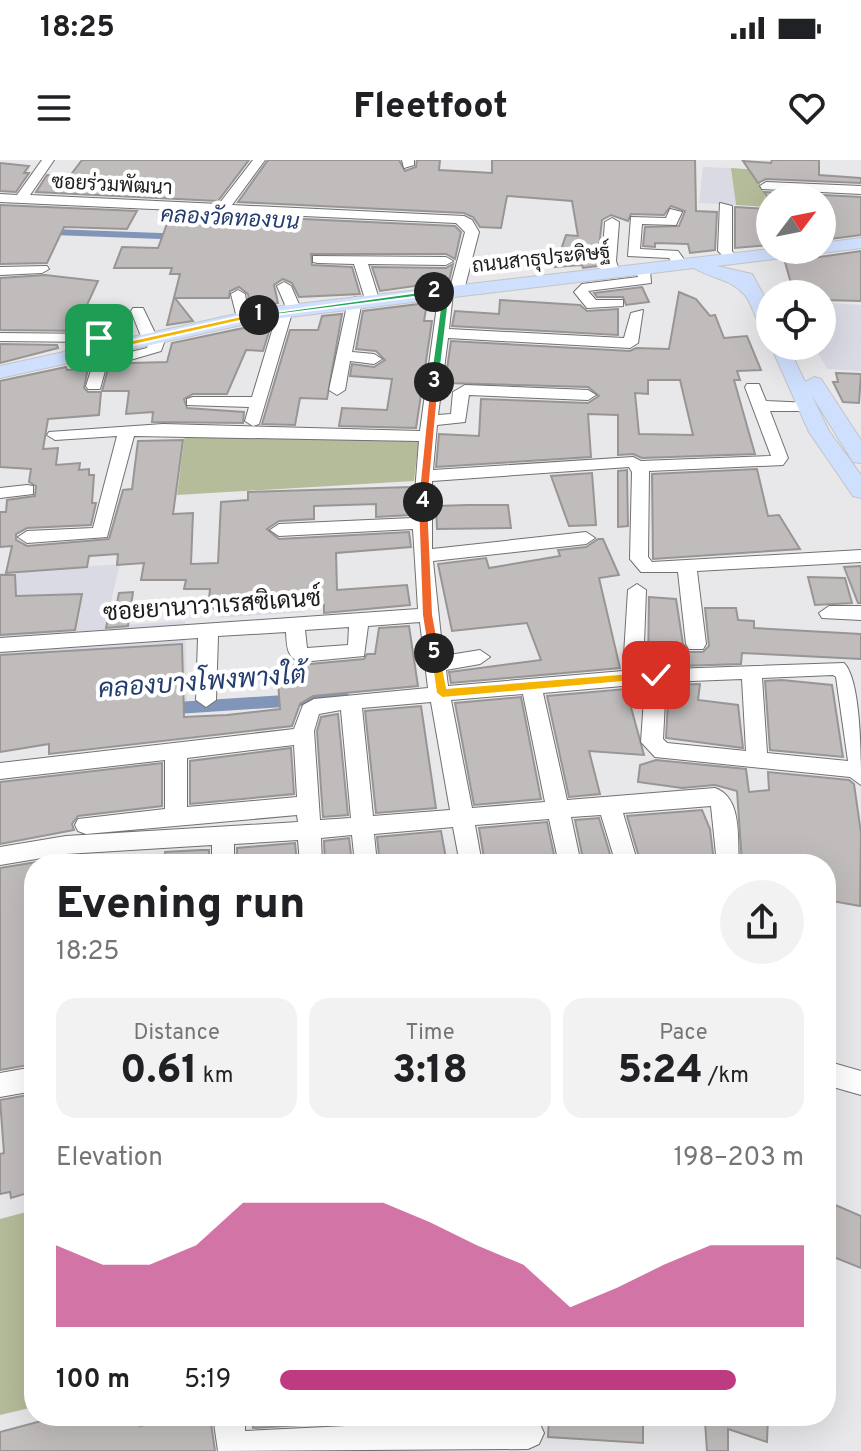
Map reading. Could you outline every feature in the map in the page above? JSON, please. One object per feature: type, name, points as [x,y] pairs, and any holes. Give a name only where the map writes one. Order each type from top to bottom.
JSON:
[{"type":"main road","points":[[836,246],[861,243]]},
{"type":"main road","name":"ถนนสาธุประดิษฐ์","points":[[0,372],[289,310],[756,256]]},
{"type":"main road","points":[[741,258],[756,299]]},
{"type":"main road","points":[[741,258],[761,280]]},
{"type":"main road","points":[[769,270],[772,264]]},
{"type":"main road","points":[[681,265],[721,269],[753,293]]},
{"type":"main road","points":[[784,360],[819,432],[861,491]]},
{"type":"main road","points":[[804,360],[818,392],[861,457]]},
{"type":"street","points":[[21,199],[48,160]]},
{"type":"street","points":[[222,209],[259,160]]},
{"type":"street","points":[[836,189],[861,190]]},
{"type":"street","name":"ซอยร่วมพัฒนา","points":[[0,198],[459,219],[467,223],[472,232],[451,290]]},
{"type":"street","points":[[725,206],[725,251],[741,258]]},
{"type":"street","points":[[675,212],[671,222],[636,220],[633,253],[673,254],[681,265]]},
{"type":"street","points":[[612,222],[609,261],[613,273]]},
{"type":"street","points":[[318,259],[446,261]]},
{"type":"street","points":[[337,390],[344,356],[364,300],[360,260]]},
{"type":"street","points":[[0,271],[42,269]]},
{"type":"street","points":[[618,303],[592,305],[581,292],[582,288],[646,280],[643,270]]},
{"type":"street","points":[[253,421],[289,310],[284,286]]},
{"type":"street","points":[[451,290],[441,333],[428,428],[422,523],[427,615],[469,854]]},
{"type":"street","points":[[238,294],[244,318]]},
{"type":"street","points":[[94,386],[99,364],[153,351],[154,338],[138,311]]},
{"type":"street","points":[[441,333],[630,343],[638,313]]},
{"type":"street","points":[[0,337],[99,338],[102,349]]},
{"type":"street","points":[[0,346],[17,342]]},
{"type":"street","points":[[344,356],[374,359]]},
{"type":"street","points":[[424,476],[624,461],[640,466],[777,461],[780,458],[753,387]]},
{"type":"street","points":[[55,435],[127,431],[428,428],[459,419],[461,392],[465,390],[588,395]]},
{"type":"street","points":[[193,402],[259,402]]},
{"type":"street","points":[[761,406],[805,406]]},
{"type":"street","points":[[27,537],[101,533],[127,431]]},
{"type":"street","points":[[640,466],[640,564],[648,568],[861,556]]},
{"type":"street","points":[[0,493],[27,490]]},
{"type":"street","points":[[279,530],[422,523]]},
{"type":"street","points":[[425,556],[586,538]]},
{"type":"street","points":[[687,566],[696,644]]},
{"type":"street","points":[[633,677],[637,590]]},
{"type":"street","points":[[829,613],[861,613]]},
{"type":"street","name":"ซอยยานาวาเรสซิเดนซ์","points":[[0,645],[208,633],[427,615]]},
{"type":"street","points":[[295,626],[297,650],[301,655],[357,651],[359,621]]},
{"type":"street","points":[[206,700],[208,633]]},
{"type":"street","points":[[436,664],[480,657]]},
{"type":"street","points":[[310,854],[304,736],[313,706],[656,675],[837,668],[846,674],[856,708],[861,777]]},
{"type":"street","points":[[752,673],[757,759]]},
{"type":"street","points":[[656,675],[652,742],[656,747],[672,753],[860,770]]},
{"type":"street","points":[[531,686],[568,854]]},
{"type":"street","points":[[351,702],[365,854]]},
{"type":"street","points":[[0,771],[304,736]]},
{"type":"street","points":[[176,749],[176,817]]},
{"type":"street","points":[[69,854],[104,853],[223,836],[609,804],[720,799],[727,854]]},
{"type":"street","points":[[609,804],[624,854]]},
{"type":"street","points":[[86,825],[309,805]]},
{"type":"street","points":[[223,836],[223,854]]},
{"type":"street","points":[[0,856],[24,855]]},
{"type":"street","points":[[836,1076],[861,1083]]},
{"type":"street","points":[[0,1085],[24,1081]]},
{"type":"street","points":[[229,1426],[230,1442],[248,1448],[528,1433]]},
{"type":"shaded area","points":[[703,167],[731,168],[736,205],[699,203]]},
{"type":"shaded area","points":[[836,303],[861,305],[861,371],[827,369],[822,360],[836,360]]},
{"type":"shaded area","points":[[305,554],[305,612],[217,618],[219,561]]},
{"type":"shaded area","points":[[120,564],[105,626],[185,621],[187,705],[6,718],[0,649],[0,573]]},
{"type":"green space","points":[[731,168],[759,170],[756,206],[736,205]]},
{"type":"green space","points":[[185,433],[419,439],[414,481],[177,495]]},
{"type":"green space","points":[[24,1213],[24,1409],[0,1415],[0,1219]]},
{"type":"building","points":[[82,160],[249,160],[218,201],[36,192],[47,175],[69,177]]},
{"type":"building","points":[[268,160],[399,160],[405,171],[416,167],[417,160],[440,160],[439,170],[492,173],[492,160],[695,160],[696,211],[717,212],[715,250],[690,253],[688,244],[655,243],[655,247],[643,246],[645,227],[679,226],[685,211],[671,206],[664,215],[631,214],[628,221],[611,215],[602,220],[597,266],[583,268],[582,265],[555,267],[566,235],[578,236],[572,201],[507,196],[501,228],[480,227],[473,217],[464,213],[238,202]]},
{"type":"building","points":[[772,160],[819,160],[819,175],[861,178],[861,183],[766,179],[758,183],[743,161],[771,163]]},
{"type":"building","points":[[0,163],[29,166],[24,173],[29,173],[16,192],[0,191]]},
{"type":"building","points":[[836,196],[861,197],[861,235],[836,238]]},
{"type":"building","points":[[0,205],[137,211],[127,229],[64,227],[47,263],[0,264]]},
{"type":"building","points":[[735,207],[756,208],[756,246],[735,248]]},
{"type":"building","points":[[171,213],[455,226],[461,232],[455,259],[446,254],[311,254],[312,265],[352,267],[360,294],[299,297],[292,283],[283,279],[274,285],[278,303],[250,308],[248,294],[239,287],[230,291],[229,298],[175,298],[193,321],[167,325],[180,274],[170,274],[172,268],[114,268],[122,247],[158,248]]},
{"type":"building","points":[[861,251],[861,301],[836,300],[836,280],[790,280],[786,264],[836,264],[836,255]]},
{"type":"building","points":[[453,264],[449,281],[380,291],[372,267],[446,268]]},
{"type":"building","points":[[45,275],[98,281],[86,307],[102,308],[89,331],[0,330],[0,278]]},
{"type":"building","points":[[642,287],[649,302],[626,305],[623,297],[597,297],[594,293]]},
{"type":"building","points":[[679,292],[696,299],[710,316],[715,315],[724,338],[747,336],[761,370],[737,371],[740,380],[734,380],[755,454],[642,458],[633,454],[618,455],[618,415],[588,414],[591,457],[436,467],[439,434],[479,436],[481,399],[588,403],[599,396],[588,387],[445,383],[451,341],[630,351],[636,348],[669,349]],"holes":[[[648,380],[680,380],[693,435],[639,434],[635,393],[648,394]]]},
{"type":"building","points":[[500,300],[580,305],[587,311],[618,309],[618,335],[452,326],[455,311],[499,314]]},
{"type":"building","points":[[427,303],[424,321],[432,321],[416,428],[339,426],[342,408],[387,410],[392,379],[350,376],[352,364],[374,367],[385,360],[376,351],[356,349],[363,311]]},
{"type":"building","points":[[342,314],[327,399],[300,398],[295,425],[262,424],[290,330],[318,330],[322,316]]},
{"type":"building","points":[[272,322],[263,351],[246,350],[227,394],[193,394],[184,399],[187,408],[244,412],[243,423],[152,422],[153,412],[126,414],[129,391],[102,391],[108,369],[129,363],[167,362],[172,343]]},
{"type":"building","points":[[0,344],[57,345],[58,348],[0,363]]},
{"type":"building","points":[[66,367],[67,370],[88,368],[84,388],[88,392],[101,392],[99,415],[48,419],[43,449],[58,448],[56,465],[80,463],[79,470],[89,469],[89,475],[94,475],[92,503],[96,503],[91,525],[27,528],[16,534],[16,540],[27,546],[109,539],[123,490],[132,489],[138,441],[183,440],[173,514],[193,513],[191,564],[218,563],[221,502],[248,500],[248,492],[411,487],[410,515],[376,517],[376,504],[314,506],[314,519],[279,521],[267,529],[279,539],[409,532],[411,547],[336,553],[337,590],[407,585],[410,605],[324,613],[324,605],[307,604],[208,609],[210,589],[184,589],[186,580],[141,580],[144,563],[117,565],[118,554],[89,556],[87,567],[6,573],[12,546],[0,547],[0,512],[6,512],[7,500],[35,496],[36,486],[29,482],[31,469],[0,467],[0,381]]},
{"type":"building","points":[[836,373],[861,374],[859,403],[843,402],[833,382],[838,382]]},
{"type":"building","points":[[757,469],[768,516],[779,515],[800,549],[653,559],[652,474]]},
{"type":"building","points":[[627,470],[628,526],[618,527],[618,471]]},
{"type":"building","points":[[592,473],[596,525],[569,526],[551,476]]},
{"type":"building","points":[[508,505],[511,528],[437,529],[436,506]]},
{"type":"building","points":[[603,539],[619,575],[599,578],[620,668],[451,683],[449,672],[541,660],[527,623],[452,631],[438,564],[486,558],[489,568],[560,556],[558,550],[586,547]]},
{"type":"building","points":[[861,566],[861,603],[858,603],[844,567]]},
{"type":"building","points":[[0,575],[15,575],[16,596],[82,594],[75,630],[0,635]]},
{"type":"building","points":[[808,577],[845,578],[852,603],[815,605]]},
{"type":"building","points":[[133,592],[128,626],[106,628],[110,608],[116,608],[119,593]]},
{"type":"building","points":[[649,597],[676,599],[683,644],[689,652],[703,652],[709,646],[705,608],[736,608],[738,620],[754,621],[754,628],[861,634],[861,659],[742,653],[741,664],[648,667]]},
{"type":"building","points":[[409,626],[418,686],[313,696],[300,704],[292,726],[49,754],[49,744],[0,752],[0,655],[182,644],[184,717],[227,715],[280,709],[277,667],[364,659],[367,654],[375,654],[379,628]]},
{"type":"building","points":[[765,681],[832,685],[843,757],[770,750]]},
{"type":"building","points":[[700,684],[698,700],[738,705],[743,748],[666,738],[669,685]]},
{"type":"building","points":[[626,689],[644,755],[589,751],[600,794],[569,797],[547,696]]},
{"type":"building","points":[[521,697],[541,799],[474,805],[455,703]]},
{"type":"building","points":[[421,706],[436,808],[376,813],[365,711]]},
{"type":"building","points":[[338,714],[348,815],[323,817],[317,731],[321,717]]},
{"type":"building","points":[[291,748],[294,794],[190,804],[190,761]]},
{"type":"building","points":[[656,760],[746,769],[749,792],[769,790],[768,772],[849,780],[854,784],[861,833],[860,906],[836,902],[836,854],[741,854],[737,791],[715,785],[682,788],[638,782],[640,765]]},
{"type":"building","points":[[162,763],[162,806],[78,816],[72,824],[74,830],[0,844],[0,782]]},
{"type":"building","points":[[702,810],[710,829],[713,854],[638,854],[627,816]]},
{"type":"building","points":[[599,818],[610,854],[582,854],[575,820]]},
{"type":"building","points":[[547,822],[554,854],[483,854],[479,828]]},
{"type":"building","points":[[441,831],[445,854],[379,854],[377,837]]},
{"type":"building","points":[[349,838],[351,854],[325,854],[324,841]]},
{"type":"building","points":[[295,843],[296,854],[237,854],[237,848]]},
{"type":"building","points":[[209,850],[209,854],[165,854]]},
{"type":"building","points":[[24,864],[24,1066],[0,1070],[0,868]]},
{"type":"building","points":[[24,1096],[24,1194],[11,1198],[10,1192],[0,1194],[0,1154],[4,1153],[0,1100]]},
{"type":"building","points":[[836,1205],[861,1216],[861,1268],[836,1258]]},
{"type":"building","points":[[24,1426],[211,1426],[215,1451],[0,1451],[0,1432]]},
{"type":"building","points":[[549,1426],[643,1426],[643,1443],[548,1437]]},
{"type":"building","points":[[705,1426],[768,1426],[767,1442],[728,1429],[728,1451],[707,1451]]},
{"type":"waterway","name":"คลองวัดทองบน","points":[[0,230],[187,237]]},
{"type":"waterway","name":"คลองบางโพงพางใต้","points":[[162,709],[344,697]]},
{"type":"route","points":[[99,338],[102,349],[264,314],[446,291],[427,436],[422,523],[427,615],[442,693],[656,675]]}]
